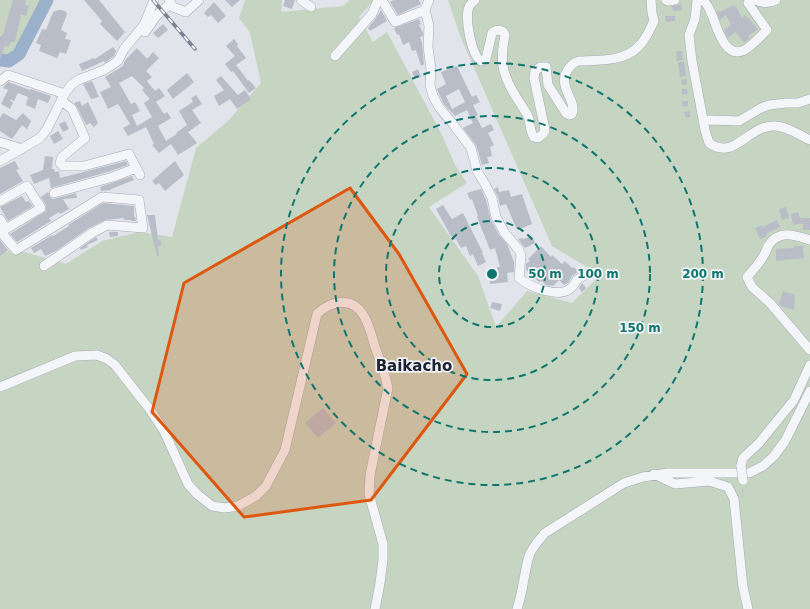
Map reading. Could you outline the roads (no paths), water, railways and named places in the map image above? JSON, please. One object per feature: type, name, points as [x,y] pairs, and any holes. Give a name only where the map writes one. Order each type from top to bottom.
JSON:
[{"type":"street","points":[[118,61],[124,49],[144,24],[154,0]]},
{"type":"street","points":[[0,161],[40,138],[48,129],[64,97],[72,85],[78,80],[104,70],[118,61],[142,36],[157,15],[169,2],[173,7],[186,12],[198,0]]},
{"type":"street","points":[[301,0],[311,7]]},
{"type":"street","points":[[335,56],[372,14],[378,0]]},
{"type":"street","points":[[382,0],[395,22],[424,10],[429,0]]},
{"type":"street","points":[[475,0],[470,4],[468,13],[470,39],[476,56],[481,61],[486,59],[492,33],[497,30],[504,32],[505,35],[501,54],[502,67],[514,94],[529,119],[532,135],[538,138],[544,133],[545,130],[534,78],[535,71],[540,67],[546,68],[548,85],[566,113],[569,115],[572,114],[573,110],[564,81],[567,70],[575,62],[612,60],[628,54],[638,47],[645,38],[654,21],[651,0]]},
{"type":"street","points":[[666,0],[675,0]]},
{"type":"street","points":[[697,0],[695,19],[689,35],[692,61],[703,121],[709,143],[721,149],[732,147],[755,131],[773,126],[784,128],[810,140]]},
{"type":"street","points":[[702,0],[708,5],[723,43],[731,51],[735,52],[745,50],[767,30],[748,3],[751,0]]},
{"type":"street","points":[[756,0],[764,3],[776,0]]},
{"type":"street","points":[[424,10],[429,26],[428,48],[431,69],[430,85],[433,96],[439,107],[471,148],[477,171],[492,198],[496,217],[504,232],[519,250],[521,255],[520,278],[540,290],[564,292],[572,288],[577,280],[593,272]]},
{"type":"street","points":[[0,81],[8,75],[64,97],[72,109],[85,138],[62,157],[60,163],[62,166],[84,166],[129,154],[138,172],[113,177],[54,193]]},
{"type":"street","points":[[703,121],[739,121],[761,108],[778,103],[802,103],[810,99]]},
{"type":"street","points":[[0,142],[22,149]]},
{"type":"street","points":[[0,201],[26,186],[41,208],[2,230]]},
{"type":"street","points":[[0,219],[2,230],[16,250],[102,198],[139,200],[143,228],[107,225],[92,233],[44,266]]},
{"type":"street","points":[[810,240],[787,234],[780,235],[774,239],[747,277],[752,287],[770,303],[810,350]]},
{"type":"street","points":[[0,387],[75,356],[97,355],[106,359],[115,365],[151,411],[164,431],[188,484],[196,494],[212,506],[225,508],[238,506],[256,496],[266,486],[285,450],[316,314],[330,304],[339,302],[348,303],[358,308],[365,316],[388,388],[370,475],[369,494],[383,544],[383,560],[375,609]]},
{"type":"street","points":[[743,480],[741,466],[744,458],[759,443],[794,400],[810,365]]},
{"type":"street","points":[[517,609],[522,593],[529,556],[536,542],[545,532],[624,482],[654,474],[749,473],[763,466],[774,456],[785,441],[810,391]]},
{"type":"street","points":[[654,474],[675,484],[709,481],[728,487],[734,499],[743,587],[748,609]]},
{"type":"waterway","points":[[0,60],[9,61],[19,54],[47,0]]},
{"type":"railway","points":[[153,0],[195,49]]},
{"type":"district","name":"Baikacho","points":[[414,366]]}]
